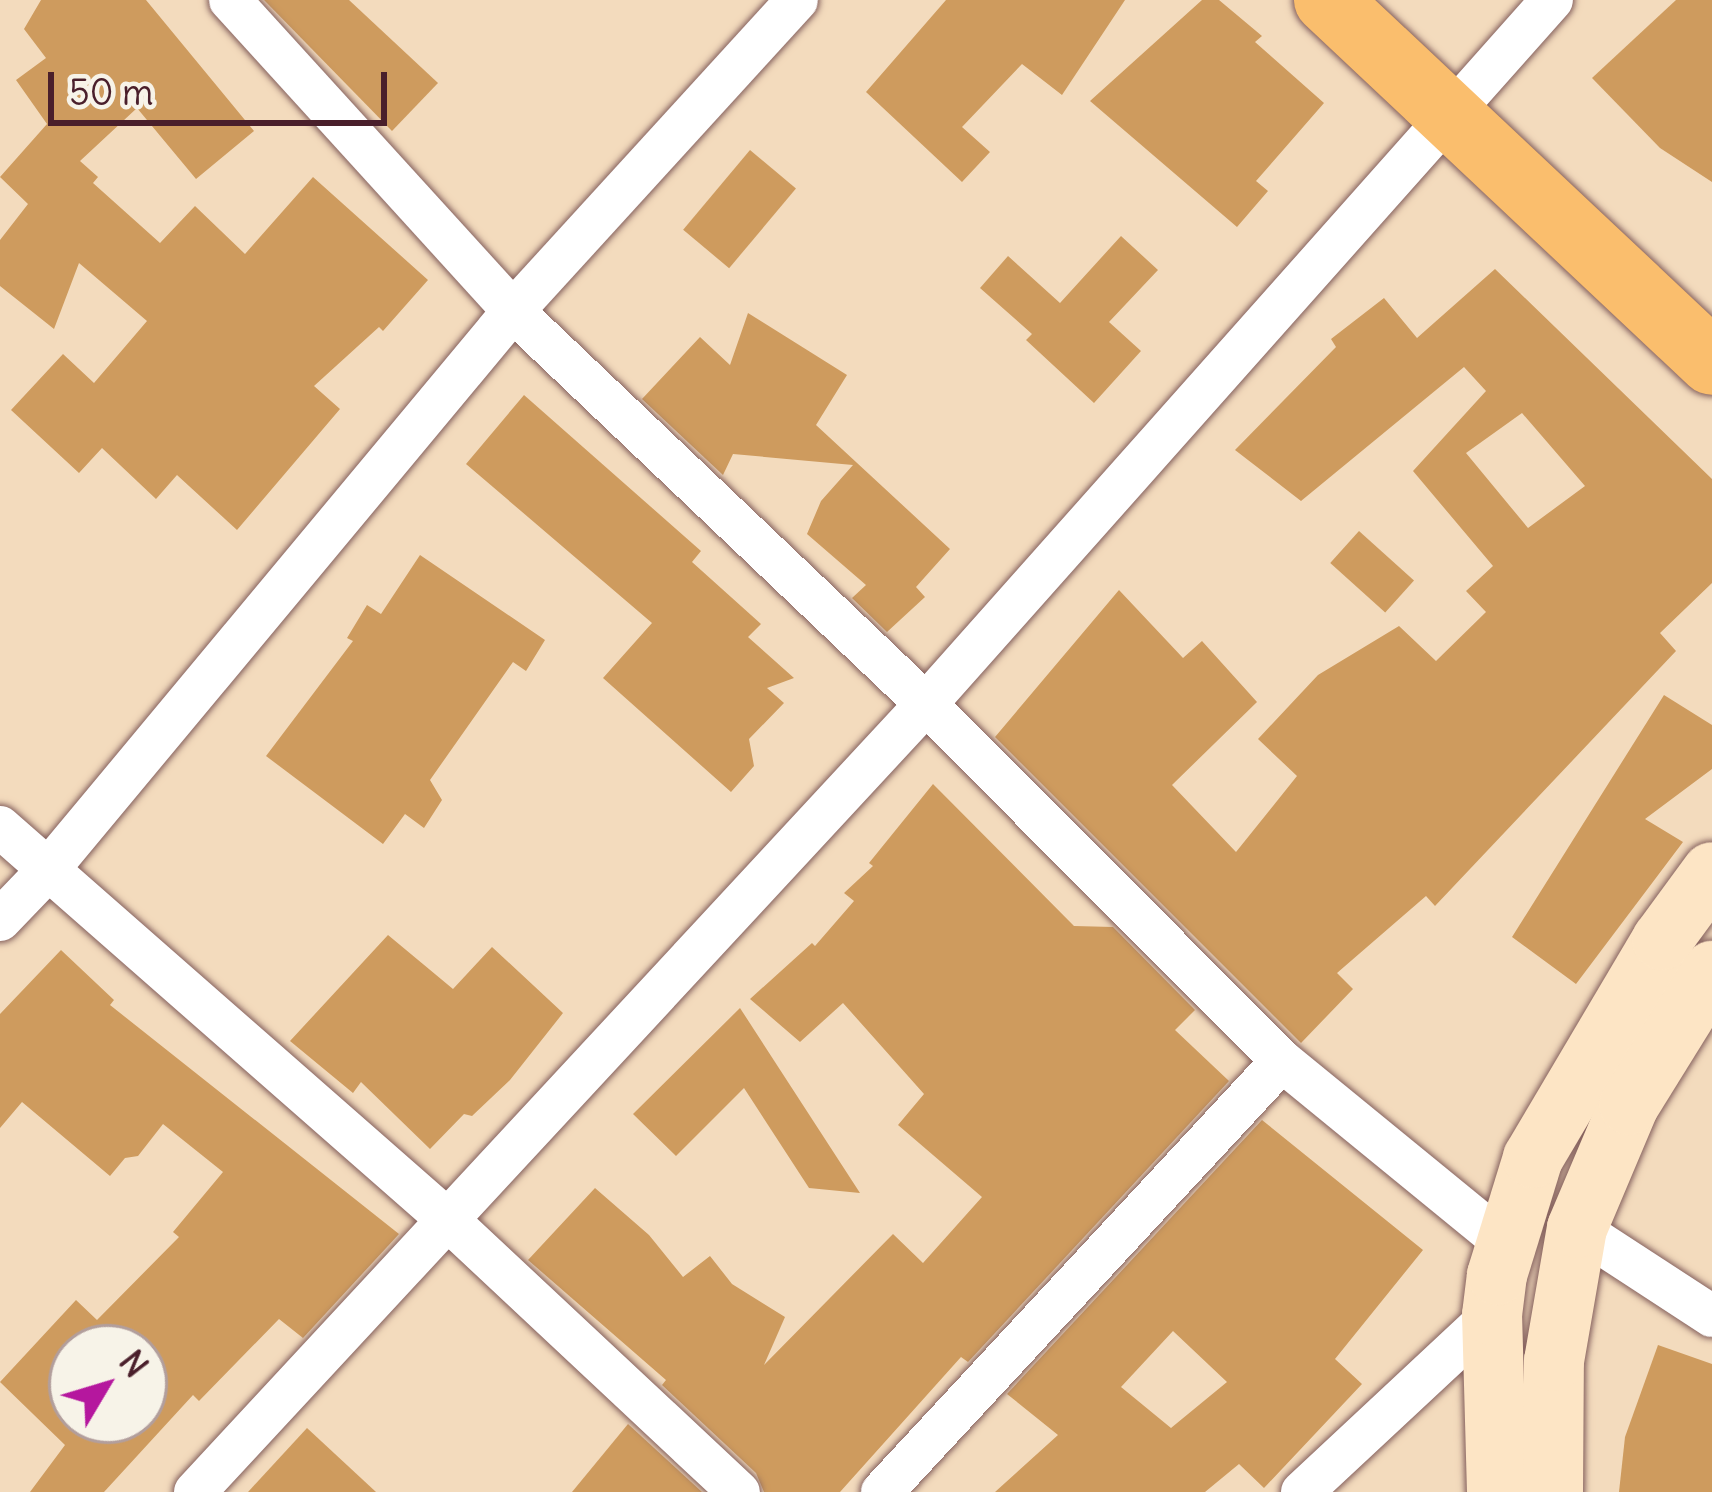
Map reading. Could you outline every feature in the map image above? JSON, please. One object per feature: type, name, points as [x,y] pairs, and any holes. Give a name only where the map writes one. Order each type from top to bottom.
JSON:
[{"type":"main road","points":[[1327,0],[1712,362]]},
{"type":"street","points":[[230,0],[514,311],[926,704],[1282,1061],[1507,1245]]},
{"type":"street","points":[[0,920],[47,871],[514,311],[797,0]]},
{"type":"street","points":[[195,1492],[926,704],[1552,0]]},
{"type":"street","points":[[0,827],[449,1221],[739,1492]]},
{"type":"street","points":[[1496,1492],[1492,1315],[1534,1158],[1662,940],[1712,872]]},
{"type":"street","points":[[1553,1492],[1554,1361],[1577,1228],[1629,1105],[1712,971]]},
{"type":"street","points":[[882,1492],[1282,1061]]},
{"type":"street","points":[[1577,1228],[1712,1316]]},
{"type":"street","points":[[1302,1492],[1492,1315]]},
{"type":"building","points":[[41,0],[146,0],[254,131],[196,179],[137,108],[80,161],[98,177],[93,183],[160,243],[195,206],[245,254],[313,177],[428,280],[383,331],[379,327],[314,386],[340,409],[237,530],[177,475],[156,499],[102,448],[79,473],[11,410],[63,354],[94,383],[147,321],[79,263],[54,329],[0,286],[0,240],[28,204],[0,177],[47,124],[16,80],[46,58],[24,29]]},
{"type":"building","points":[[264,0],[349,0],[438,83],[392,131]]},
{"type":"building","points":[[946,0],[1125,0],[1062,95],[1022,64],[962,127],[990,152],[962,182],[866,92]]},
{"type":"building","points":[[1202,0],[1219,0],[1262,36],[1255,42],[1324,103],[1256,181],[1268,191],[1237,227],[1090,101]]},
{"type":"building","points":[[1676,0],[1712,0],[1712,182],[1660,148],[1592,78]]},
{"type":"building","points":[[750,150],[796,189],[729,268],[683,230]]},
{"type":"building","points":[[1121,236],[1158,270],[1109,322],[1141,351],[1094,403],[1026,340],[1032,334],[980,288],[1008,256],[1060,303]]},
{"type":"building","points":[[1495,269],[1712,479],[1712,583],[1660,633],[1676,651],[1435,906],[1426,896],[1337,973],[1353,989],[1301,1043],[995,737],[1119,590],[1183,658],[1202,641],[1257,702],[1172,785],[1236,852],[1297,776],[1258,739],[1318,675],[1399,626],[1436,661],[1486,612],[1466,591],[1493,566],[1413,471],[1486,391],[1464,367],[1301,501],[1235,450],[1336,347],[1331,339],[1384,298],[1417,338]],"holes":[[[1522,413],[1585,486],[1528,528],[1466,453]]]},
{"type":"building","points":[[748,313],[847,375],[816,425],[950,549],[916,587],[925,597],[887,632],[852,598],[866,585],[807,534],[821,501],[853,465],[733,454],[723,475],[642,399],[700,337],[730,365]]},
{"type":"building","points":[[524,395],[701,551],[692,562],[761,624],[748,637],[794,678],[767,688],[784,703],[749,739],[754,766],[731,792],[603,678],[652,623],[466,464]]},
{"type":"building","points":[[1359,531],[1414,581],[1385,612],[1330,563]]},
{"type":"building","points":[[420,555],[545,640],[526,671],[513,662],[430,780],[442,800],[424,828],[405,814],[383,844],[266,756],[353,641],[347,638],[367,605],[381,614]]},
{"type":"building","points":[[1664,695],[1712,725],[1712,769],[1645,819],[1683,842],[1576,984],[1512,937]]},
{"type":"building","points":[[933,784],[1074,926],[1113,927],[1195,1010],[1175,1030],[1229,1081],[968,1362],[961,1357],[840,1492],[764,1492],[756,1473],[662,1385],[666,1380],[528,1260],[595,1188],[649,1235],[683,1277],[710,1256],[732,1284],[785,1317],[764,1365],[893,1234],[923,1263],[982,1197],[898,1125],[924,1094],[843,1003],[800,1042],[750,999],[812,943],[815,946],[854,901],[844,893],[873,866],[869,863]]},
{"type":"building","points":[[388,935],[453,989],[492,947],[563,1013],[510,1080],[472,1116],[464,1114],[430,1149],[361,1082],[353,1093],[290,1041]]},
{"type":"building","points":[[61,950],[114,1000],[110,1005],[399,1234],[303,1338],[279,1319],[199,1401],[193,1395],[168,1422],[168,1324],[54,1324],[76,1300],[97,1320],[179,1237],[173,1232],[223,1172],[163,1124],[138,1156],[125,1158],[110,1176],[22,1102],[0,1128],[0,1014]]},
{"type":"building","points":[[740,1008],[860,1193],[809,1188],[744,1088],[676,1156],[633,1114]]},
{"type":"building","points":[[1262,1120],[1423,1250],[1335,1359],[1362,1384],[1264,1488],[1239,1464],[1205,1492],[995,1492],[1058,1435],[1007,1394]],"holes":[[[1173,1331],[1227,1382],[1171,1428],[1121,1387]]]},
{"type":"building","points":[[48,1330],[48,1429],[0,1382]]},
{"type":"building","points":[[1658,1345],[1712,1364],[1712,1492],[1619,1492],[1625,1437]]},
{"type":"building","points":[[628,1424],[702,1492],[572,1492]]},
{"type":"building","points":[[307,1428],[376,1492],[248,1492]]},
{"type":"building","points":[[148,1444],[104,1492],[30,1492],[65,1445]]}]
